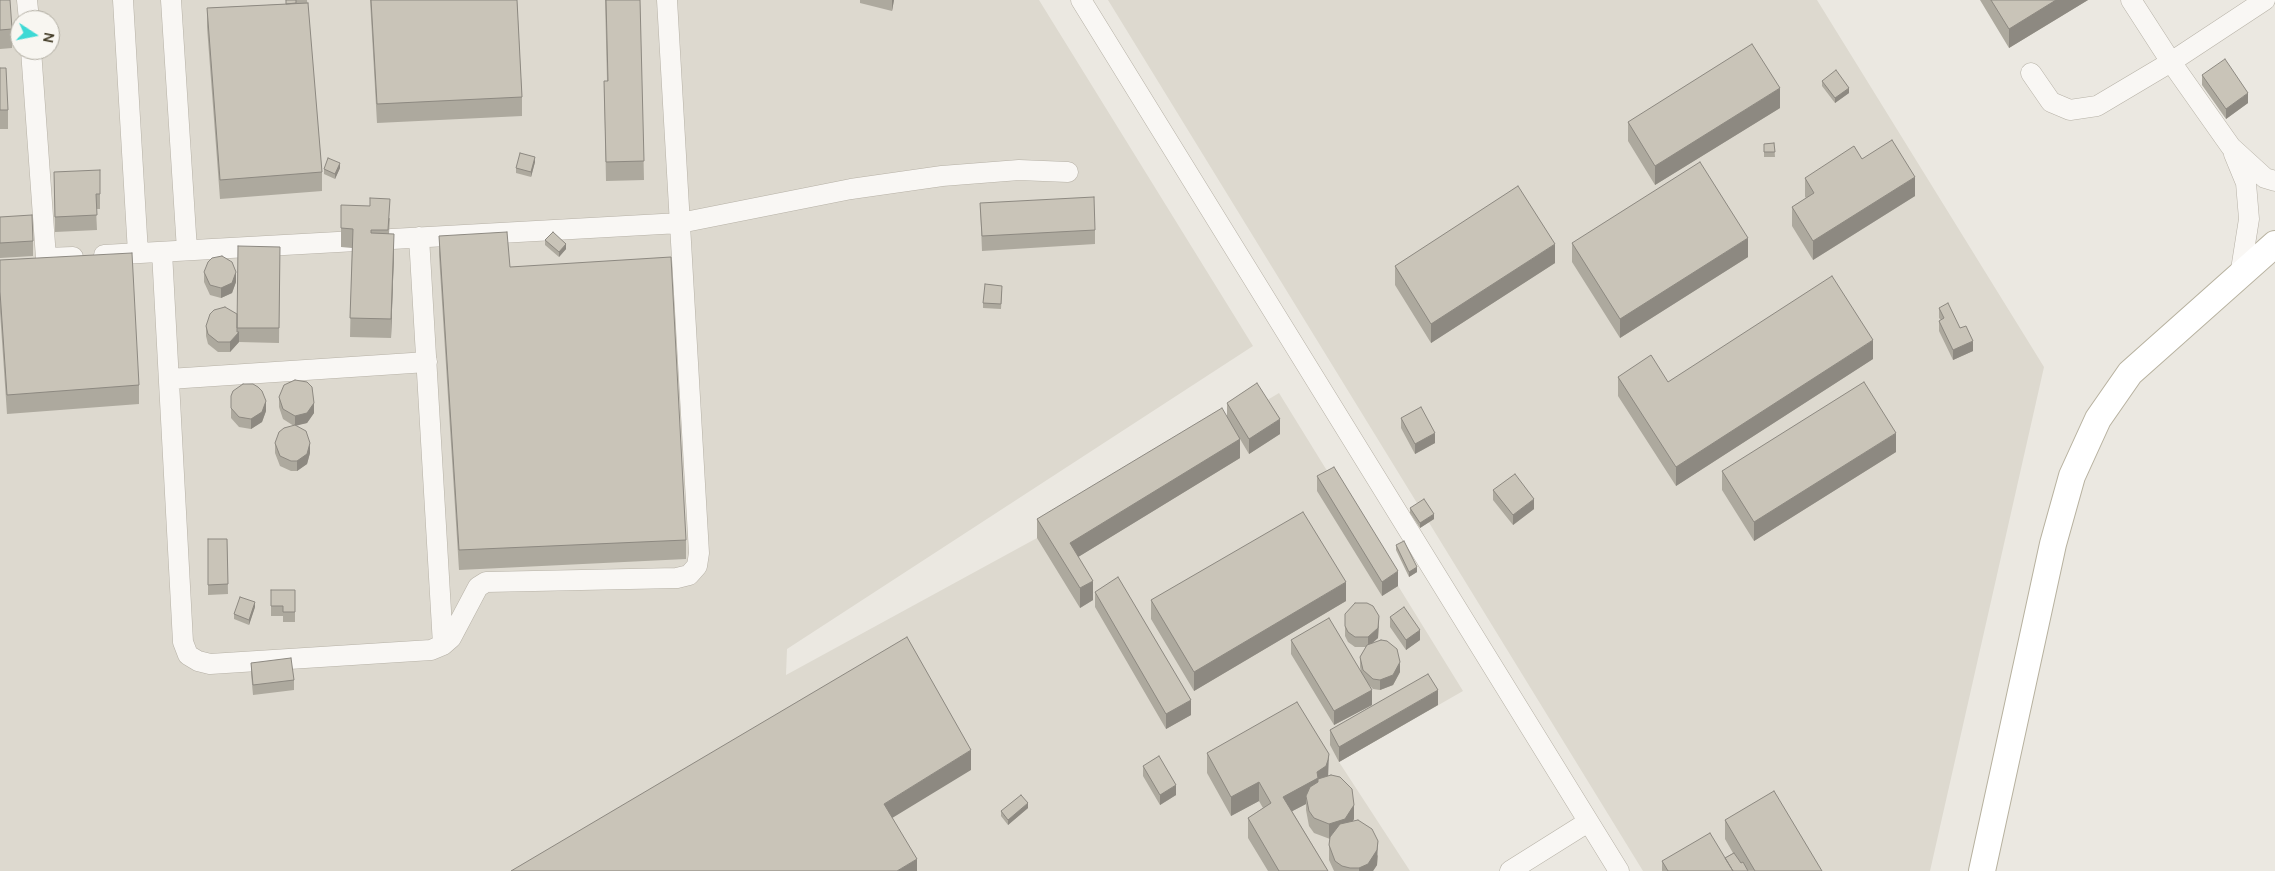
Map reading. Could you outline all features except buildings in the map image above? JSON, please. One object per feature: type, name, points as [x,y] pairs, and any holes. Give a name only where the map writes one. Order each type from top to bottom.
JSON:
[{"type":"main road","points":[[1982,871],[2053,544],[2072,476],[2098,420],[2130,373],[2275,244]]},
{"type":"street","points":[[123,0],[138,253]]},
{"type":"street","points":[[171,0],[187,250]]},
{"type":"street","points":[[162,252],[184,642],[188,655],[198,661],[210,664],[431,650],[443,645],[451,638],[478,587],[486,582],[677,578],[689,575],[697,566],[700,553],[667,0]]},
{"type":"street","points":[[1081,0],[1619,871]]},
{"type":"street","points":[[2131,0],[2171,62],[2231,147],[2265,178],[2275,181]]},
{"type":"street","points":[[2031,73],[2050,102],[2070,110],[2097,106],[2171,62],[2265,0]]},
{"type":"street","points":[[32,60],[46,258],[680,222],[851,189],[942,176],[1019,170],[1068,172]]},
{"type":"street","points":[[2231,147],[2246,183],[2249,219],[2240,276]]},
{"type":"street","points":[[420,237],[443,645]]},
{"type":"street","points":[[169,379],[427,362]]},
{"type":"street","points":[[1510,871],[1588,822]]},
{"type":"shaded area","points":[[0,0],[1039,0],[1253,346],[787,649],[786,675],[1037,538],[1279,393],[1463,691],[1339,762],[1410,871],[0,871]]},
{"type":"shaded area","points":[[1108,0],[1817,0],[2044,367],[1930,871],[1643,871]]}]
